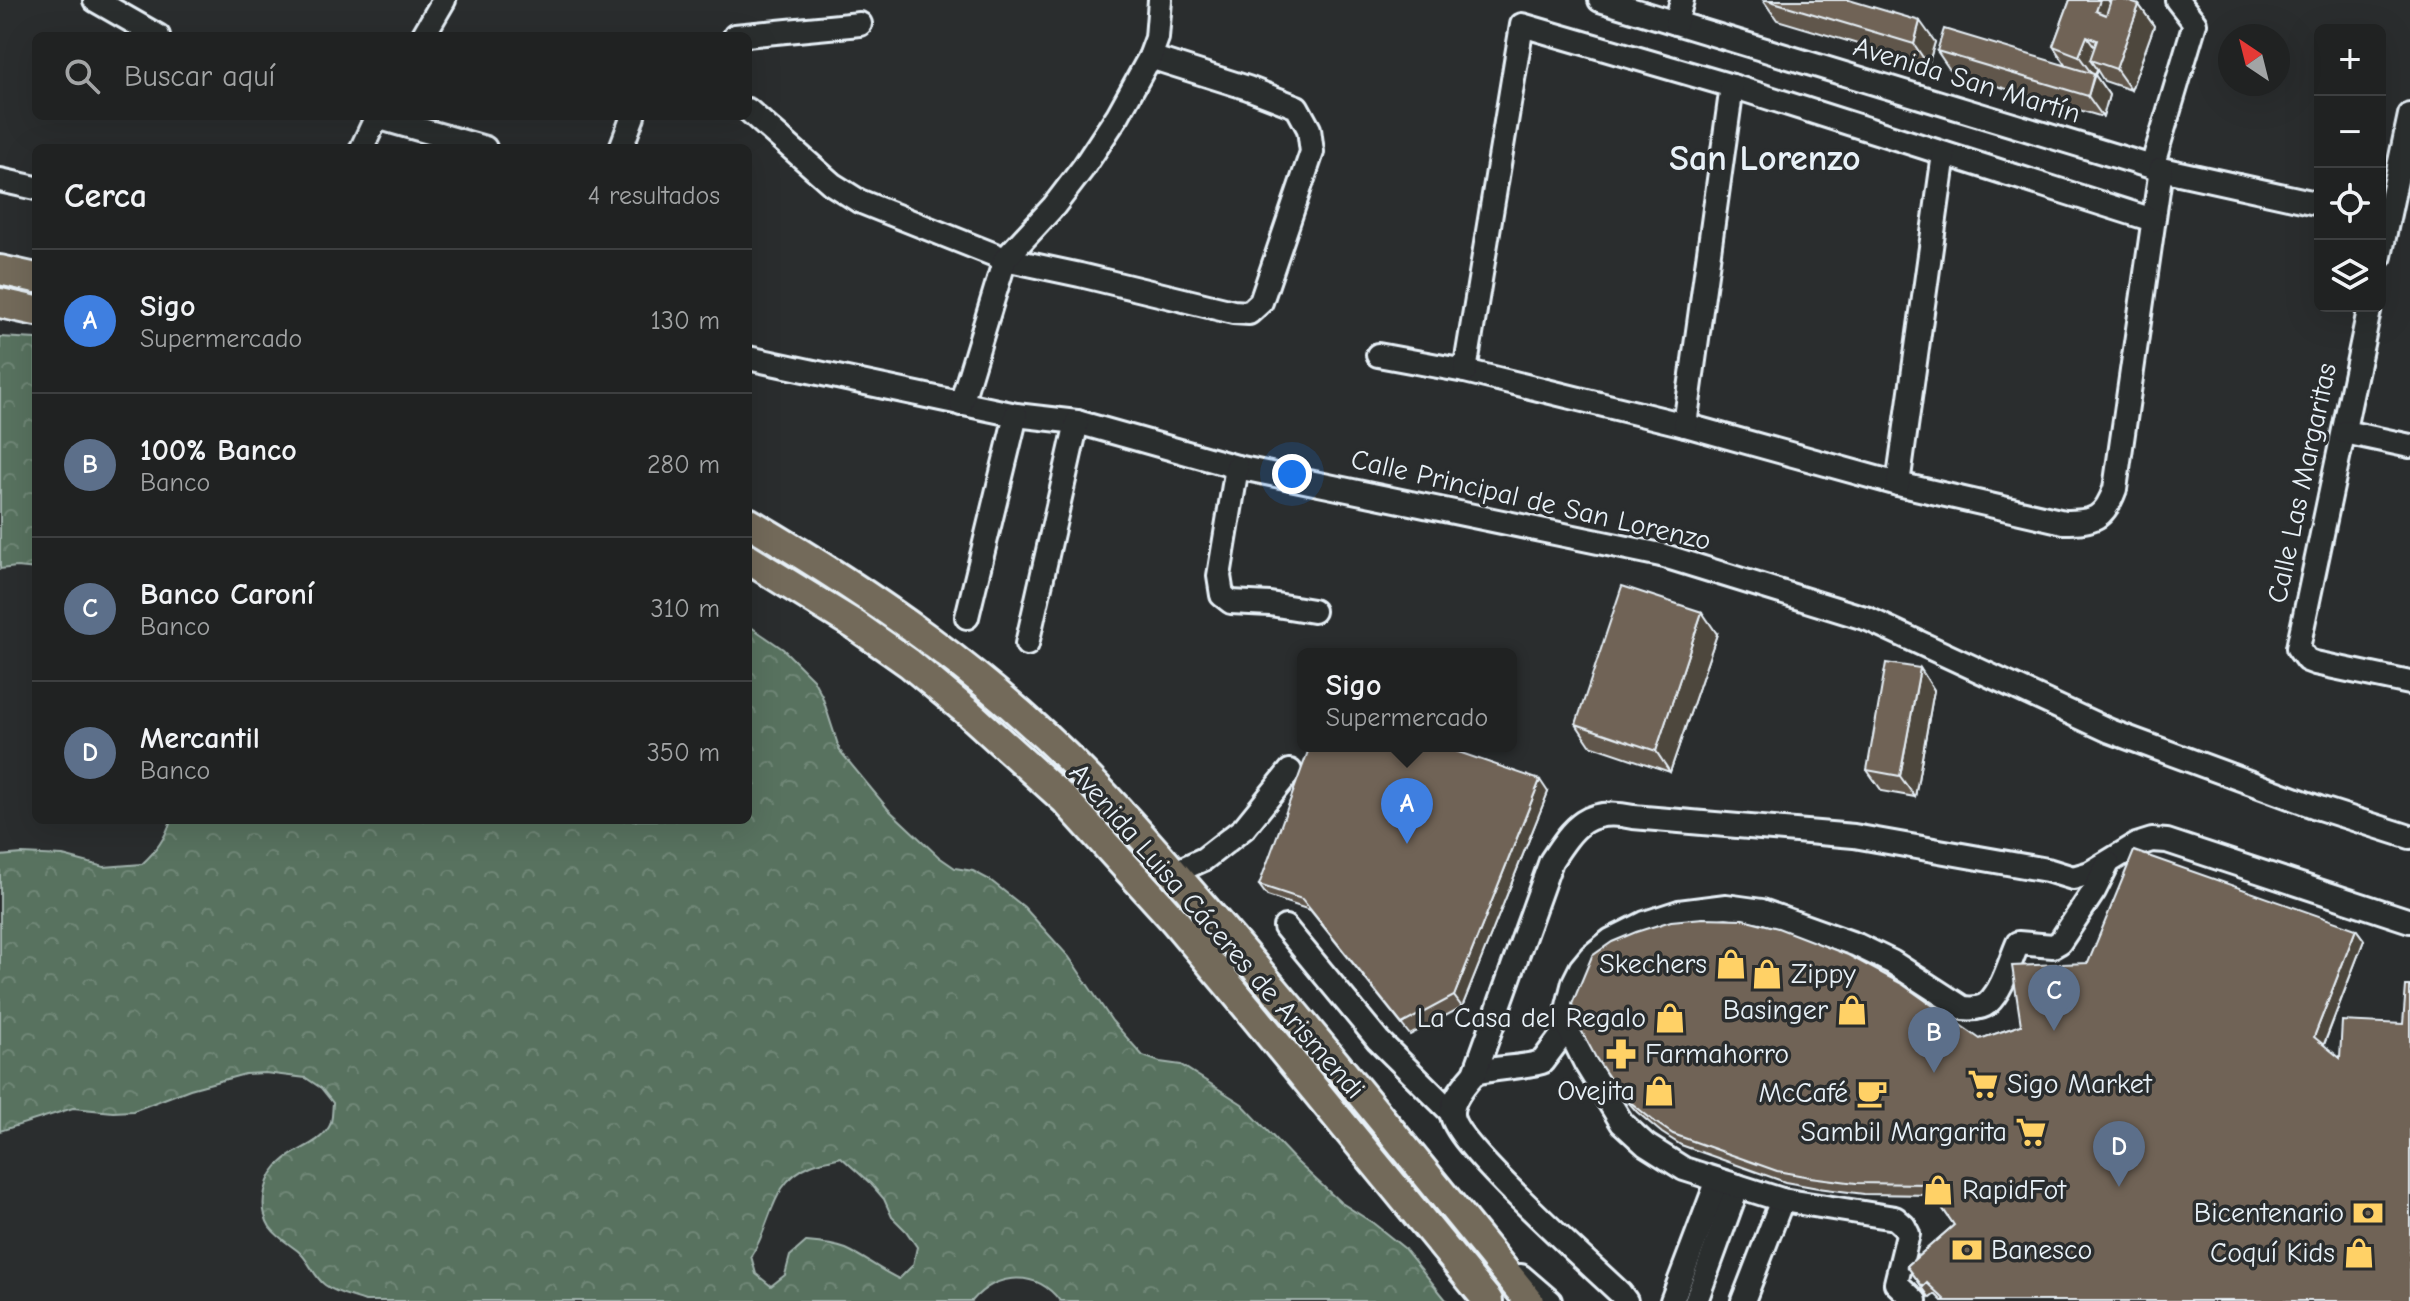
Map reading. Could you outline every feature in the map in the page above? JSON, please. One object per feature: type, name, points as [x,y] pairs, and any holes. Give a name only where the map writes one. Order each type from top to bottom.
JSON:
[{"type":"main road","points":[[0,270],[32,277]]},
{"type":"main road","points":[[0,303],[32,310]]},
{"type":"main road","name":"Avenida Luisa Cáceres de Arismendi","points":[[752,524],[873,598],[929,638],[990,688],[1089,779],[1262,975],[1529,1301]]},
{"type":"main road","name":"Avenida Luisa Cáceres de Arismendi","points":[[752,561],[843,617],[909,663],[1066,801],[1174,920],[1488,1301]]},
{"type":"street","points":[[95,0],[151,32]]},
{"type":"street","points":[[425,32],[444,0]]},
{"type":"street","points":[[961,404],[1005,259],[1054,206],[1118,115],[1157,38],[1160,0]]},
{"type":"street","name":"Avenida San Martín","points":[[1600,0],[2157,168],[2314,203]]},
{"type":"street","points":[[1676,23],[1682,0]]},
{"type":"street","points":[[1378,355],[1465,371],[1685,425],[1898,484],[2064,522],[2097,518],[2108,507],[2115,489],[2153,220],[2157,168],[2195,23],[2177,0]]},
{"type":"street","points":[[752,34],[860,24]]},
{"type":"street","points":[[1465,371],[1522,25],[1732,86],[2153,220]]},
{"type":"street","points":[[752,114],[832,184],[859,201],[1005,259],[1233,312],[1249,313],[1261,302],[1312,152],[1309,129],[1297,107],[1150,57]]},
{"type":"street","points":[[1685,425],[1732,86]]},
{"type":"street","points":[[2386,210],[2410,115]]},
{"type":"street","points":[[364,144],[374,120]]},
{"type":"street","points":[[390,120],[471,144]]},
{"type":"street","points":[[622,144],[632,120]]},
{"type":"street","points":[[1898,484],[1944,154]]},
{"type":"street","points":[[0,180],[32,187]]},
{"type":"street","points":[[2386,218],[2410,224]]},
{"type":"street","name":"Calle Las Margaritas","points":[[2369,312],[2298,648],[2307,660],[2315,663],[2410,683]]},
{"type":"street","name":"Calle Principal de San Lorenzo","points":[[752,359],[1016,415],[1077,422],[1237,467],[1661,555],[1868,619],[2110,731],[2319,808],[2410,837]]},
{"type":"street","points":[[967,617],[1016,415]]},
{"type":"street","points":[[1027,644],[1077,422]]},
{"type":"street","points":[[2345,432],[2410,446]]},
{"type":"street","points":[[1237,467],[1219,576],[1222,595],[1231,602],[1313,611]]},
{"type":"street","points":[[1173,873],[1204,859],[1244,828],[1290,771]]},
{"type":"street","points":[[1452,1113],[1461,1088],[1475,1073],[1551,861],[1568,835],[1589,819],[1614,813],[1854,836],[2047,870],[2073,878],[2090,873],[2136,845],[2152,840],[2167,841],[2410,921]]},
{"type":"street","points":[[1915,1301],[1896,1283],[1908,1234],[1895,1218],[1782,1200],[1684,1169],[1646,1145],[1622,1123],[1570,1031],[1568,1006],[1574,982],[1591,956],[1611,940],[1645,923],[1679,912],[1726,906],[1762,911],[1857,945],[1892,962],[1963,1008],[1974,1009],[1987,1004],[1998,988],[2018,943],[2053,946],[2060,942],[2094,891],[2108,863]]},
{"type":"street","points":[[1285,927],[1378,1040],[1452,1113],[1457,1130],[1469,1145],[1626,1301]]},
{"type":"street","points":[[1475,1073],[1542,1062],[1563,1034],[1570,1031]]},
{"type":"street","points":[[1412,1158],[1529,1284],[1550,1301]]},
{"type":"street","points":[[1672,1301],[1728,1183]]},
{"type":"street","points":[[1696,1301],[1728,1183]]},
{"type":"street","points":[[1743,1301],[1782,1200]]},
{"type":"green space","points":[[0,337],[32,339],[32,569],[0,569]]},
{"type":"green space","points":[[752,628],[783,649],[813,679],[822,696],[840,751],[888,809],[939,857],[955,868],[973,871],[990,880],[1024,907],[1069,957],[1112,1021],[1143,1056],[1181,1065],[1242,1104],[1340,1202],[1404,1248],[1447,1301],[1060,1301],[1040,1284],[1017,1278],[993,1284],[972,1301],[365,1301],[340,1293],[325,1285],[302,1255],[273,1231],[264,1210],[265,1191],[277,1166],[320,1138],[331,1122],[333,1103],[321,1088],[306,1078],[245,1074],[190,1089],[133,1111],[73,1108],[0,1131],[0,856],[63,856],[104,867],[142,864],[169,824],[752,824]],"holes":[[[841,1157],[884,1199],[892,1217],[917,1247],[913,1265],[899,1279],[846,1249],[806,1242],[790,1256],[785,1275],[771,1286],[756,1274],[751,1256],[779,1193],[797,1172]]]},
{"type":"building","points":[[1767,0],[1849,0],[1920,21],[1914,44]]},
{"type":"building","points":[[2070,0],[2100,0],[2096,11],[2106,15],[2111,0],[2139,5],[2116,69],[2090,60],[2097,40],[2087,36],[2079,56],[2053,46]]},
{"type":"building","points":[[1944,29],[2094,74],[2088,96],[1937,51]]},
{"type":"building","points":[[1622,586],[1702,612],[1656,751],[1576,724]]},
{"type":"building","points":[[1886,663],[1920,668],[1900,776],[1867,770]]},
{"type":"building","points":[[1308,752],[1458,752],[1540,780],[1454,996],[1402,1024],[1302,899],[1259,885]]},
{"type":"building","points":[[2134,851],[2356,929],[2314,1037],[2340,1058],[2342,1021],[2403,1024],[2406,986],[2410,986],[2410,1301],[1946,1301],[1927,1283],[1923,1287],[1907,1266],[1954,1225],[1926,1184],[1856,1183],[1777,1171],[1673,1134],[1629,1101],[1612,1082],[1580,1028],[1572,1004],[1592,956],[1612,942],[1671,921],[1743,919],[1778,928],[1848,955],[1902,984],[1980,1039],[2021,1025],[2012,966],[2088,963]]},
{"type":"place","name":"Sigo","points":[[1407,844]]},
{"type":"place","name":"Skechers","points":[[1731,964]]},
{"type":"place","name":"Zippy","points":[[1767,974]]},
{"type":"place","name":"Basinger","points":[[1852,1010]]},
{"type":"place","name":"La Casa del Regalo","points":[[1670,1018]]},
{"type":"place","name":"Banco Caroní","points":[[2054,1031]]},
{"type":"place","name":"Farmahorro","points":[[1621,1054]]},
{"type":"place","name":"100% Banco","points":[[1934,1073]]},
{"type":"place","name":"Sigo Market","points":[[1983,1084]]},
{"type":"place","name":"Ovejita","points":[[1659,1091]]},
{"type":"place","name":"McCafé","points":[[1872,1093]]},
{"type":"place","name":"Sambil Margarita","points":[[2031,1132]]},
{"type":"place","name":"Mercantil","points":[[2119,1187]]},
{"type":"place","name":"RapidFot","points":[[1938,1190]]},
{"type":"place","name":"Bicentenario","points":[[2368,1213]]},
{"type":"place","name":"Banesco","points":[[1967,1250]]},
{"type":"place","name":"Coquí Kids","points":[[2359,1253]]},
{"type":"district","name":"San Lorenzo","points":[[1765,158]]}]
